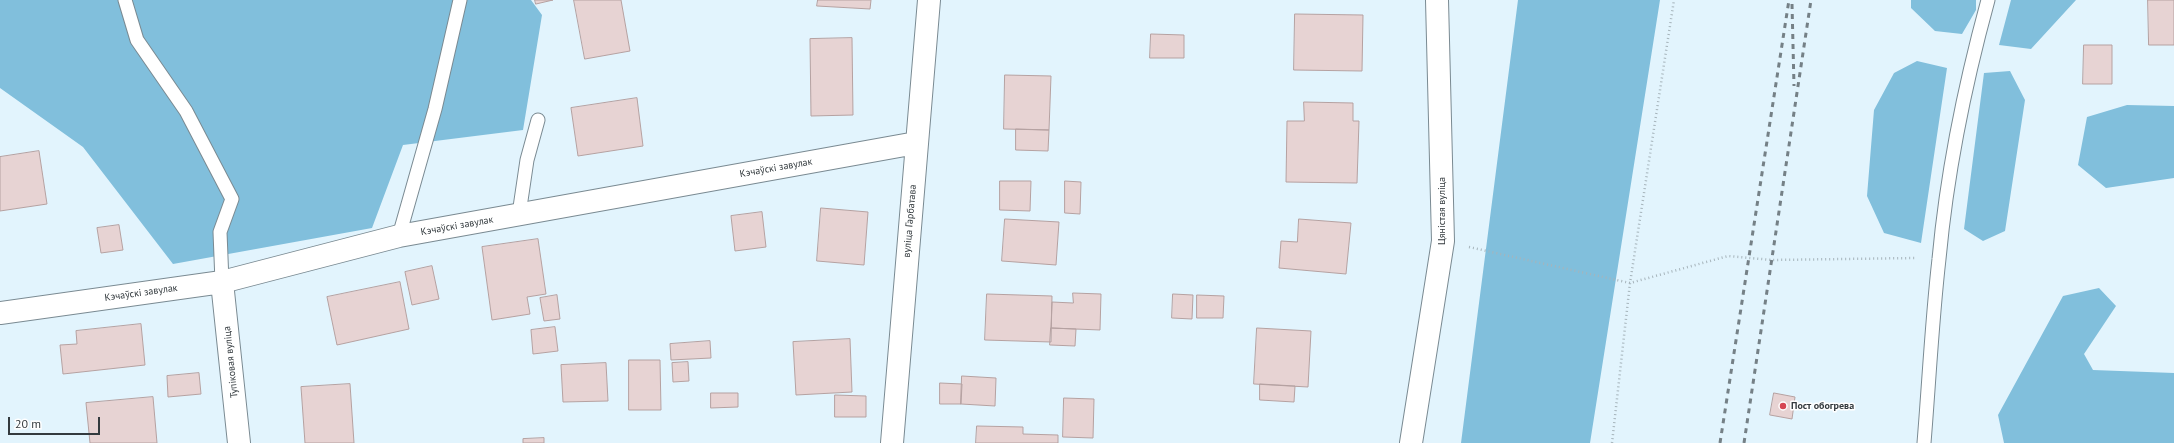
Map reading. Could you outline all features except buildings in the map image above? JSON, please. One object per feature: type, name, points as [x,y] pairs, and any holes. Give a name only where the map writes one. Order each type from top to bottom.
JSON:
[{"type":"street","name":"вуліца Гарбатава","points":[[892,443],[928,0]]},
{"type":"street","name":"Цяністая вуліца","points":[[1411,443],[1443,241],[1437,0]]},
{"type":"street","name":"Кэчаўскі завулак","points":[[0,313],[222,282],[398,236],[916,143]]},
{"type":"street","name":"Тупіковая вуліца","points":[[222,282],[240,443]]},
{"type":"lane","points":[[125,0],[137,40],[186,111],[232,199],[220,232],[222,282]]},
{"type":"lane","points":[[398,236],[435,109],[460,0]]},
{"type":"lane","points":[[1924,443],[1939,258],[1954,152],[1976,43],[1988,0]]},
{"type":"lane","points":[[519,214],[527,160],[538,120]]},
{"type":"path","points":[[1612,443],[1630,283],[1674,0]]},
{"type":"path","points":[[1443,241],[1630,283],[1728,256],[1772,260],[1939,258]]},
{"type":"shaded area","points":[[0,0],[531,0],[542,15],[523,130],[403,145],[372,228],[173,264],[83,147],[0,88]]},
{"type":"shaded area","points":[[1518,0],[1660,0],[1590,443],[1461,443]]},
{"type":"shaded area","points":[[1911,0],[1976,0],[1976,10],[1962,34],[1935,31],[1911,8]]},
{"type":"shaded area","points":[[2011,0],[2076,0],[2031,49],[1999,45]]},
{"type":"shaded area","points":[[1917,61],[1947,68],[1921,243],[1884,233],[1867,196],[1874,110],[1894,73]]},
{"type":"shaded area","points":[[2010,71],[2025,100],[2005,231],[1983,241],[1964,229],[1984,73]]},
{"type":"shaded area","points":[[2127,105],[2174,106],[2174,178],[2106,188],[2078,165],[2087,117]]},
{"type":"shaded area","points":[[2099,288],[2116,306],[2084,354],[2093,370],[2174,373],[2174,443],[2004,443],[1998,415],[2063,296]]},
{"type":"railway","points":[[1720,443],[1789,0]]},
{"type":"railway","points":[[1744,443],[1811,0]]},
{"type":"railway","points":[[1792,4],[1794,86]]},
{"type":"place","name":"Пост обогрева","points":[[1783,406]]}]
